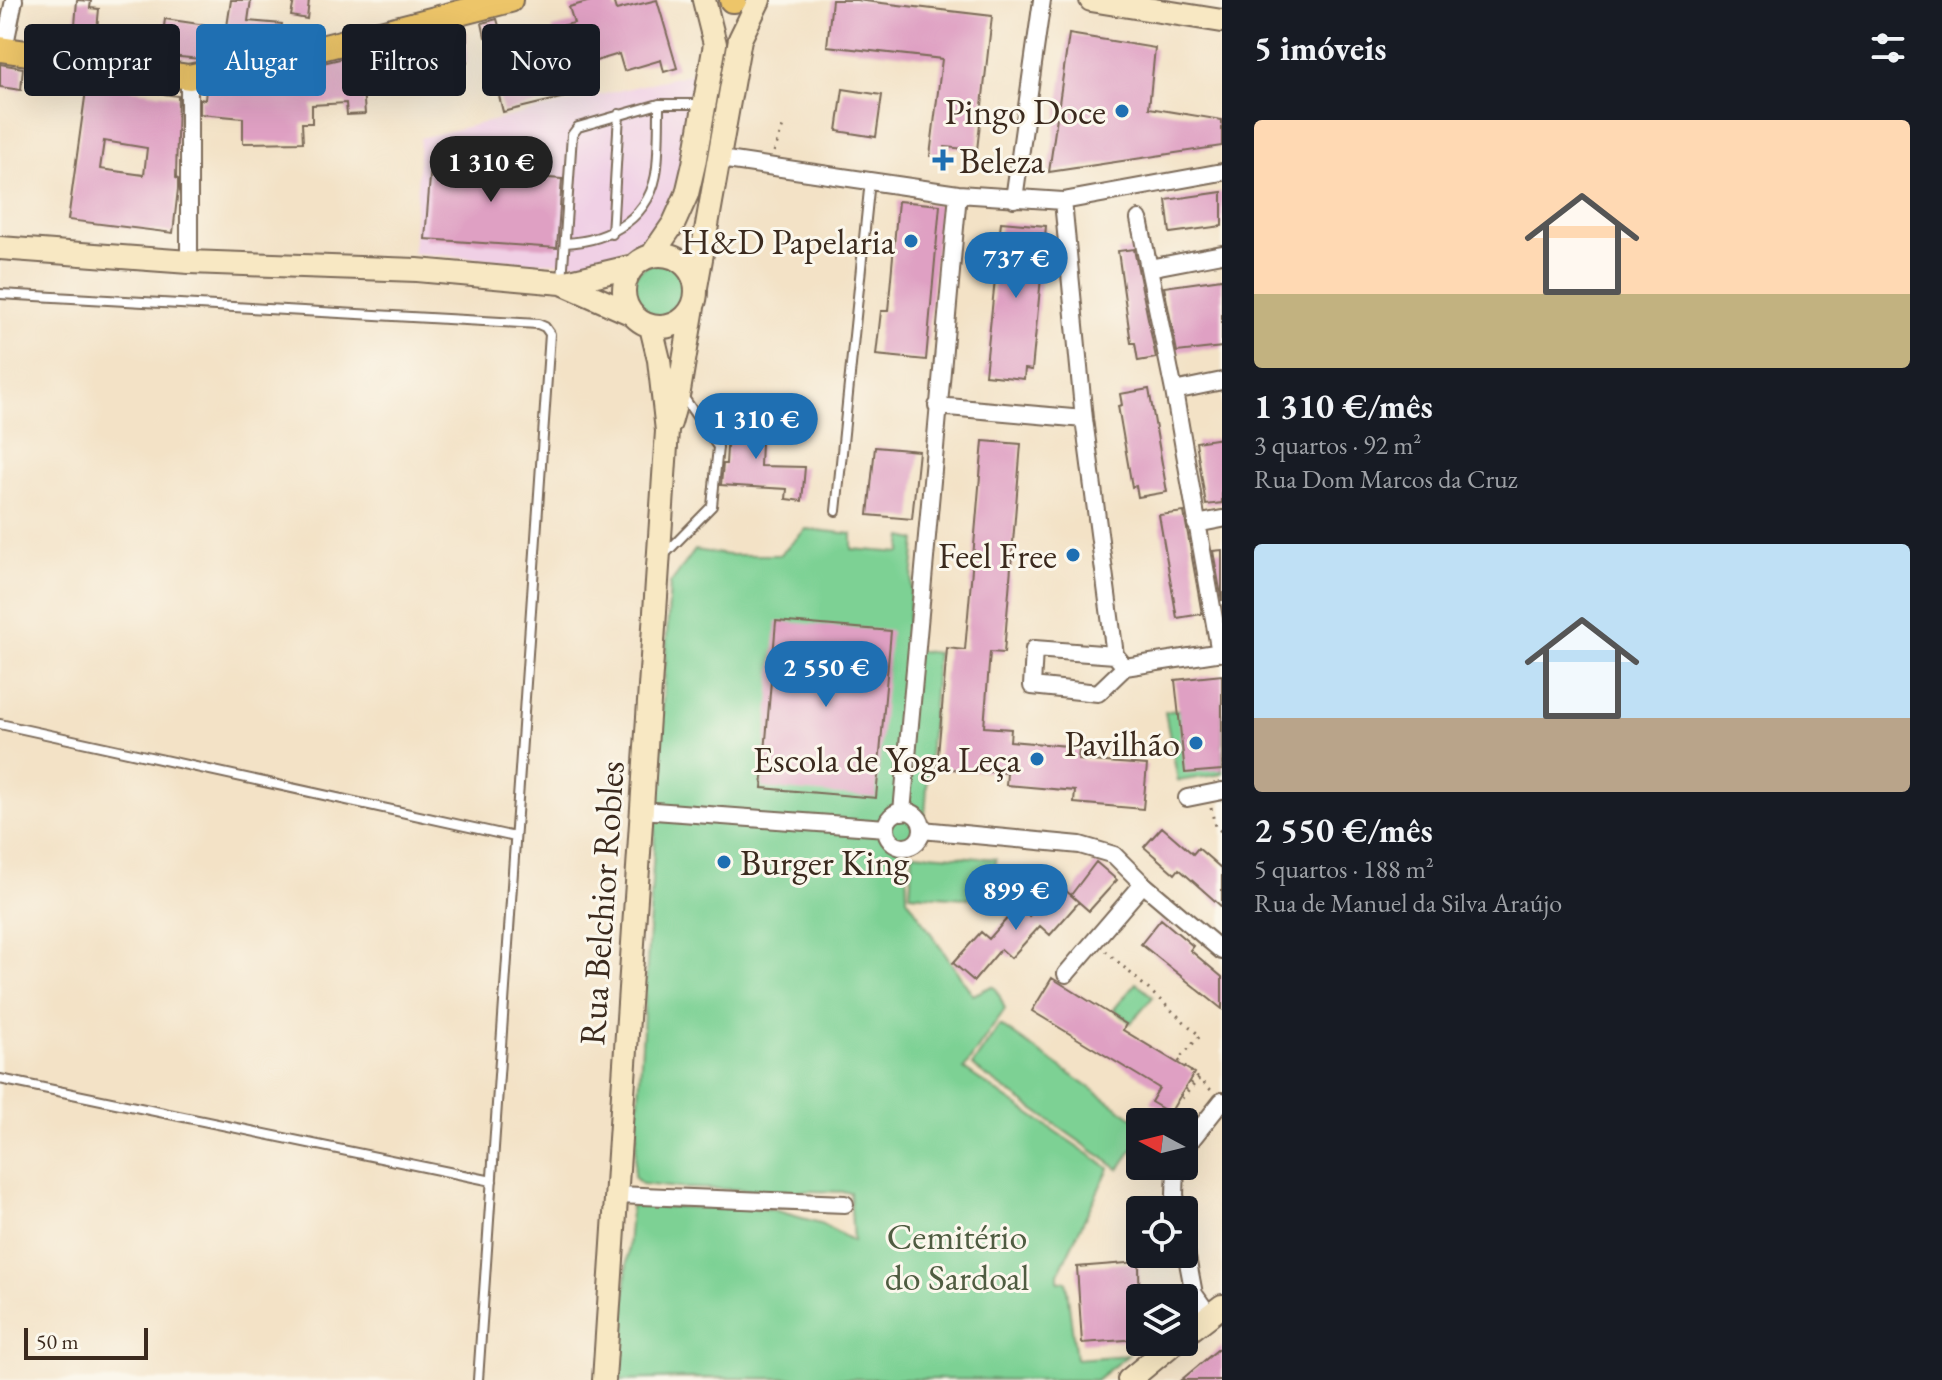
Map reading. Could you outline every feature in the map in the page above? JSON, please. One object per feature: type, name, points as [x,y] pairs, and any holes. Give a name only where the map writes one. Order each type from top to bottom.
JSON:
[{"type":"main road","points":[[2,49],[189,77],[321,48],[510,0]]},
{"type":"main road","points":[[630,313],[623,294],[628,274],[643,261],[674,223],[687,194],[715,44],[704,0]]},
{"type":"main road","name":"Rua Belchior Robles","points":[[667,431],[679,391],[740,39],[759,0]]},
{"type":"main road","points":[[1091,0],[1222,21]]},
{"type":"main road","points":[[0,248],[189,262],[417,270],[562,283],[630,313],[639,322],[663,328],[686,317],[694,297],[694,277],[681,261],[672,257],[643,261],[562,283]]},
{"type":"main road","name":"Rua Belchior Robles","points":[[604,1380],[667,431],[659,360],[651,327]]},
{"type":"main road","points":[[1198,1324],[1215,1310]]},
{"type":"main road","points":[[1129,1380],[1158,1356]]},
{"type":"street","points":[[2,49],[14,0]]},
{"type":"street","points":[[1014,199],[1042,0]]},
{"type":"street","points":[[189,77],[189,262]]},
{"type":"street","points":[[720,159],[958,194],[1063,201],[1222,172]]},
{"type":"street","points":[[902,812],[958,194]]},
{"type":"street","points":[[1063,201],[1084,419],[1120,661],[1098,693],[1032,686],[1034,649],[1120,661],[1221,652],[1139,219]]},
{"type":"street","points":[[1149,268],[1222,254]]},
{"type":"street","points":[[1174,391],[1222,381]]},
{"type":"street","points":[[937,406],[1084,419]]},
{"type":"street","points":[[1196,524],[1222,519]]},
{"type":"street","points":[[1187,798],[1216,792]]},
{"type":"street","points":[[641,810],[886,828]]},
{"type":"street","points":[[902,812],[914,815],[922,830],[914,844],[903,847],[892,843],[886,828],[891,817],[902,812]]},
{"type":"street","points":[[922,830],[1080,845],[1114,855],[1143,884],[1222,951]]},
{"type":"street","points":[[1066,974],[1143,884]]},
{"type":"street","points":[[1198,1125],[1216,1095]]},
{"type":"street","points":[[617,1195],[845,1204]]},
{"type":"street","points":[[1189,1268],[1194,1294],[1215,1310]]},
{"type":"lane","points":[[565,243],[585,242],[612,234],[633,217],[648,196],[657,170],[659,104]]},
{"type":"lane","points":[[562,283],[572,135],[578,127],[659,104],[706,104]]},
{"type":"lane","points":[[612,234],[619,114]]},
{"type":"lane","points":[[836,511],[870,180]]},
{"type":"lane","points":[[0,294],[538,324],[550,334],[478,1380]]},
{"type":"lane","points":[[658,561],[712,506],[718,447],[679,391]]},
{"type":"lane","points":[[0,724],[515,837]]},
{"type":"lane","points":[[0,1079],[492,1181]]},
{"type":"path","points":[[771,166],[783,126]]},
{"type":"path","points":[[1216,792],[1215,826],[1222,832]]},
{"type":"path","points":[[1094,941],[1200,1036],[1178,1060],[1197,1077],[1176,1100],[1179,1102],[1199,1079],[1216,1095]]},
{"type":"shaded area","points":[[693,73],[680,176],[650,235],[596,263],[529,262],[413,253],[420,138]]},
{"type":"green space","points":[[659,263],[679,271],[687,291],[679,311],[659,319],[639,311],[631,291],[639,271]]},
{"type":"green space","name":"Cemitério do Sardoal","points":[[806,529],[852,534],[852,549],[901,553],[903,537],[916,540],[905,649],[937,653],[925,815],[906,850],[907,898],[973,995],[992,986],[1005,1009],[964,1069],[1109,1168],[1058,1274],[1058,1282],[1066,1281],[1076,1359],[1127,1356],[1096,1380],[619,1380],[631,1206],[770,1209],[820,1223],[853,1241],[850,1192],[678,1188],[642,1184],[634,1177],[670,584],[695,550],[728,555],[780,555]]},
{"type":"green space","name":"Pavilhão","points":[[1222,701],[1222,774],[1178,781],[1165,712]]},
{"type":"green space","points":[[913,853],[996,859],[992,900],[910,894]]},
{"type":"green space","points":[[1136,983],[1153,997],[1131,1023],[1114,1009]]},
{"type":"green space","points":[[1000,1025],[1126,1113],[1126,1159],[1119,1169],[972,1066]]},
{"type":"building","points":[[77,0],[91,1],[90,8],[99,9],[98,24],[75,24]]},
{"type":"building","points":[[231,0],[251,0],[248,21],[282,24],[227,24]]},
{"type":"building","points":[[294,0],[309,0],[307,19],[291,16]]},
{"type":"building","points":[[594,0],[613,0],[616,10],[657,0],[677,68],[664,72],[661,60],[624,71],[619,54],[600,60],[600,24],[570,24],[574,23],[569,7]]},
{"type":"building","points":[[832,0],[992,16],[977,150],[945,147],[944,158],[930,156],[942,59],[827,46]]},
{"type":"building","points":[[165,19],[199,24],[196,24],[196,59],[180,57],[180,24],[164,24]]},
{"type":"building","points":[[497,19],[498,24],[482,24]]},
{"type":"building","points":[[1069,34],[1155,48],[1149,108],[1222,120],[1222,146],[1049,172]]},
{"type":"building","points":[[342,58],[342,96],[364,96],[365,114],[347,115],[346,103],[312,105],[312,123],[302,123],[303,142],[243,143],[243,118],[200,114],[200,99],[205,100],[205,96],[326,96],[326,62]]},
{"type":"building","points":[[0,64],[23,68],[21,90],[0,87]]},
{"type":"building","points":[[843,89],[882,95],[876,137],[837,131]]},
{"type":"building","points":[[85,96],[178,96],[178,189],[173,233],[68,220]],"holes":[[[104,141],[147,148],[144,175],[100,169]]]},
{"type":"building","points":[[499,96],[565,96],[565,97],[503,112]]},
{"type":"building","points":[[432,153],[504,158],[503,175],[562,179],[557,248],[425,239]]},
{"type":"building","points":[[1222,192],[1222,226],[1170,233],[1166,200]]},
{"type":"building","points":[[898,201],[940,205],[926,360],[876,355],[881,311],[888,311]]},
{"type":"building","points":[[1001,222],[1046,226],[1032,370],[1025,369],[1024,379],[985,375]]},
{"type":"building","points":[[1134,249],[1156,358],[1138,361],[1135,343],[1131,343],[1118,251]]},
{"type":"building","points":[[1222,279],[1222,347],[1177,352],[1164,287]]},
{"type":"building","points":[[1149,389],[1167,492],[1138,497],[1136,486],[1132,487],[1118,406],[1122,405],[1120,394]]},
{"type":"building","points":[[729,416],[762,418],[760,466],[805,467],[802,501],[786,499],[787,489],[721,485],[723,464],[726,464]]},
{"type":"building","points":[[1222,438],[1222,503],[1206,505],[1196,442]]},
{"type":"building","points":[[983,441],[1021,444],[1004,653],[990,652],[984,727],[1011,729],[1010,741],[1079,747],[1078,760],[1147,765],[1143,809],[1074,803],[1075,791],[1006,785],[1007,773],[937,768],[947,648],[965,650]]},
{"type":"building","points":[[875,447],[919,451],[912,519],[868,515]]},
{"type":"building","points":[[1184,512],[1202,614],[1177,618],[1159,515]]},
{"type":"building","points":[[1222,550],[1222,601],[1213,551]]},
{"type":"building","points":[[776,621],[891,631],[876,798],[762,788]]},
{"type":"building","name":"Pavilhão","points":[[1222,675],[1222,770],[1185,773],[1175,680]]},
{"type":"building","points":[[1162,827],[1193,854],[1198,848],[1222,869],[1222,907],[1179,869],[1175,874],[1144,847]]},
{"type":"building","points":[[1096,862],[1117,880],[1089,911],[1071,895]]},
{"type":"building","points":[[1057,883],[1079,902],[1050,935],[1040,926],[1011,958],[1001,949],[974,981],[953,963],[981,932],[989,939],[1018,906],[1029,916]]},
{"type":"building","points":[[1161,919],[1193,946],[1190,950],[1222,977],[1222,1009],[1141,944]]},
{"type":"building","points":[[1052,978],[1126,1024],[1123,1030],[1194,1073],[1173,1108],[1161,1108],[1151,1102],[1159,1088],[1032,1011]]},
{"type":"building","points":[[1126,1263],[1126,1268],[1139,1268],[1139,1284],[1126,1284],[1126,1340],[1082,1343],[1077,1267]]},
{"type":"building","points":[[1222,1346],[1222,1380],[1181,1380]]},
{"type":"place","name":"Pingo Doce","points":[[1122,111]]},
{"type":"place","name":"Beleza","points":[[943,160]]},
{"type":"place","name":"H&D Papelaria","points":[[911,241]]},
{"type":"place","name":"Feel Free","points":[[1073,555]]},
{"type":"place","name":"Pavilhão","points":[[1196,743]]},
{"type":"place","name":"Escola de Yoga Leça","points":[[1037,759]]},
{"type":"place","name":"Burger King","points":[[724,862]]}]
